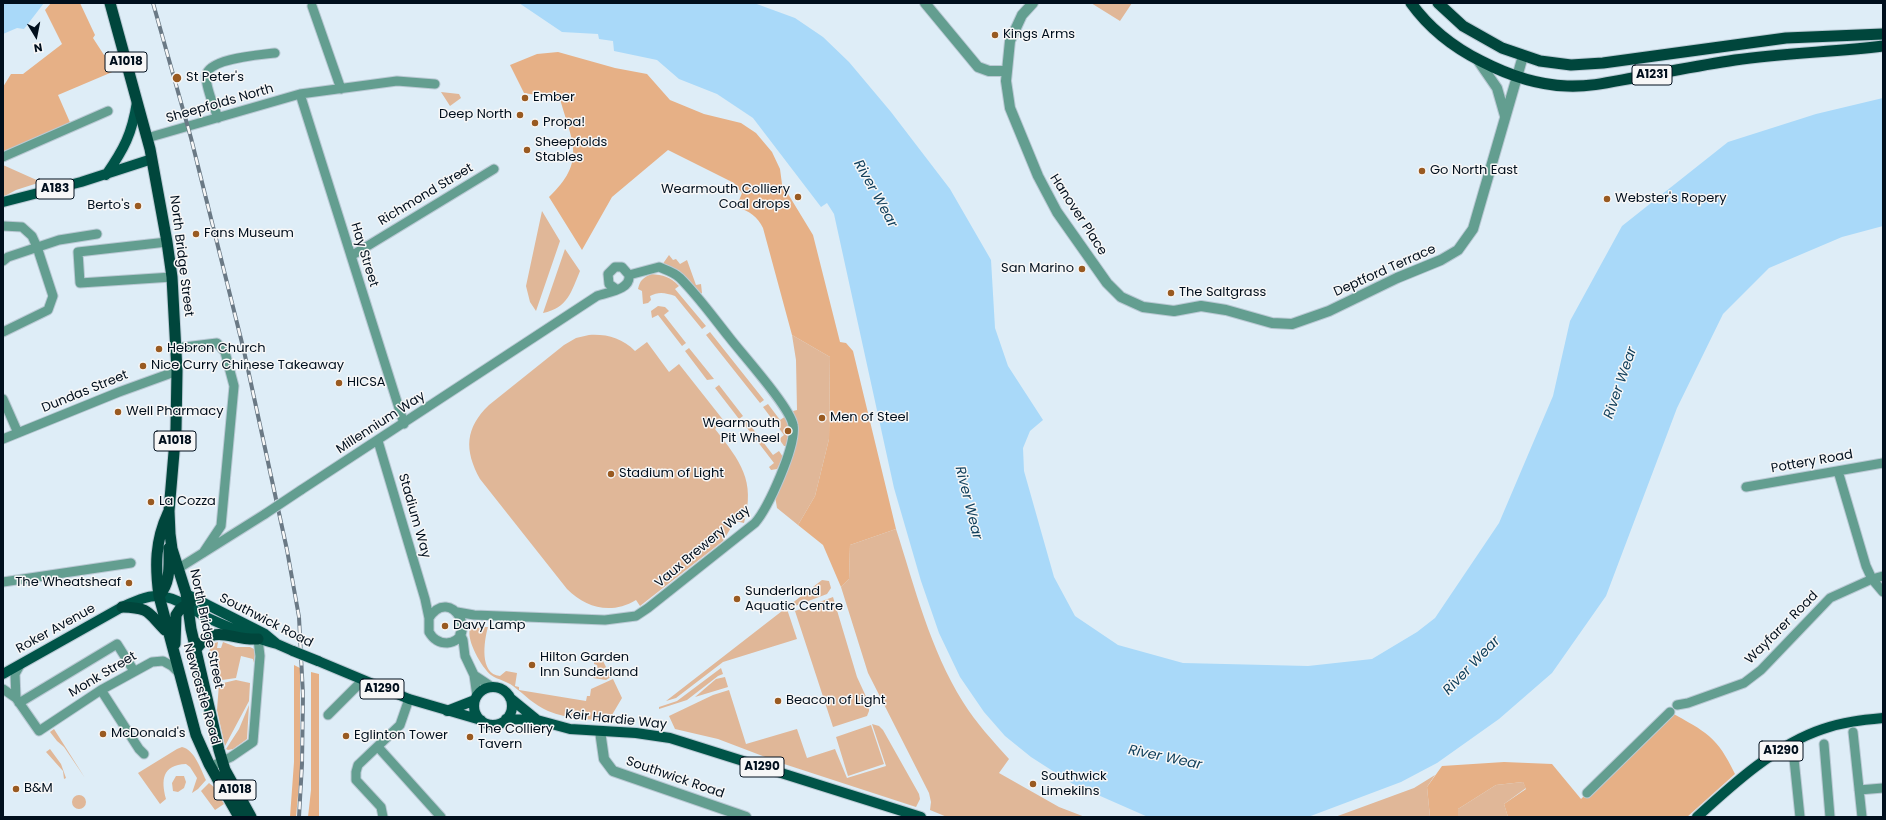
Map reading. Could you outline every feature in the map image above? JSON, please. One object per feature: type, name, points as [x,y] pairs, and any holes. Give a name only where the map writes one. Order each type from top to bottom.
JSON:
[{"type":"highway","name":"A1018","points":[[110,3],[137,102]]},
{"type":"highway","name":"A1231","points":[[1412,3],[1430,26],[1453,44],[1477,59],[1516,77],[1547,84],[1587,86],[1734,61],[1787,54],[1883,46]]},
{"type":"highway","name":"A1231","points":[[1438,3],[1456,20],[1478,36],[1502,48],[1523,56],[1556,63],[1585,64],[1786,38],[1883,34]]},
{"type":"highway","name":"North Bridge Street","points":[[137,102],[152,159],[172,277],[177,371],[176,429],[170,511],[170,534],[172,549],[189,599],[196,651],[222,761]]},
{"type":"highway","name":"North Bridge Street","points":[[159,596],[156,575],[157,547],[160,530],[170,511]]},
{"type":"highway","name":"A1018","points":[[159,596],[165,589],[168,582],[170,534]]},
{"type":"highway","name":"Newcastle Road","points":[[159,596],[196,735],[210,767],[239,817]]},
{"type":"highway","points":[[175,654],[176,615],[189,599]]},
{"type":"highway","name":"A1018","points":[[122,607],[143,610],[150,614],[168,633]]},
{"type":"highway","points":[[196,651],[201,642],[212,634],[217,633],[244,640],[258,639]]},
{"type":"highway","name":"A1018","points":[[222,761],[250,817]]},
{"type":"main road","points":[[106,175],[125,148],[134,124],[137,102]]},
{"type":"main road","name":"A183","points":[[3,202],[106,175],[152,159]]},
{"type":"main road","points":[[122,607],[136,601],[159,596]]},
{"type":"main road","name":"A1290","points":[[159,596],[189,599]]},
{"type":"main road","name":"Southwick Road","points":[[189,599],[207,617],[258,639]]},
{"type":"main road","name":"Southwick Road","points":[[189,599],[265,634],[277,644],[362,681],[409,699],[447,711]]},
{"type":"main road","name":"Roker Avenue","points":[[3,674],[122,607]]},
{"type":"main road","name":"A1290","points":[[258,639],[277,644]]},
{"type":"main road","points":[[447,711],[476,698],[484,690],[492,687],[502,690],[510,698],[511,709],[506,719],[496,724],[486,723],[481,720],[475,711],[476,698]]},
{"type":"main road","name":"A1290","points":[[510,698],[537,720]]},
{"type":"main road","name":"A1290","points":[[447,711],[481,720]]},
{"type":"main road","name":"A1290","points":[[1697,817],[1751,770],[1797,741],[1822,729],[1846,722],[1883,718]]},
{"type":"main road","name":"A1290","points":[[506,719],[537,720]]},
{"type":"main road","name":"Keir Hardie Way","points":[[537,720],[570,729],[636,733],[670,738],[921,817]]},
{"type":"street","points":[[925,3],[978,67],[989,71],[1006,71]]},
{"type":"street","name":"Hanover Place","points":[[1033,3],[1015,28],[1010,41],[1006,71],[1006,92],[1010,108],[1038,176],[1057,212],[1107,283],[1120,297],[1144,307],[1174,311],[1191,308]]},
{"type":"street","points":[[312,6],[341,89]]},
{"type":"street","points":[[218,118],[207,82],[206,75],[209,69],[214,65],[226,61],[275,53]]},
{"type":"street","name":"Deptford Terrace","points":[[1191,308],[1201,306],[1226,310],[1272,323],[1292,324],[1329,311],[1397,278],[1441,260],[1458,250],[1473,229],[1523,56]]},
{"type":"street","points":[[1477,59],[1497,88],[1505,121]]},
{"type":"street","name":"Sheepfolds North","points":[[147,138],[300,94],[397,81],[435,84]]},
{"type":"street","name":"Hay Street","points":[[300,94],[404,424]]},
{"type":"street","points":[[3,158],[108,111]]},
{"type":"street","name":"Richmond Street","points":[[351,256],[494,169]]},
{"type":"street","points":[[3,226],[22,228],[32,236],[38,247],[53,296],[48,310],[3,332]]},
{"type":"street","points":[[3,261],[58,240],[97,234]]},
{"type":"street","points":[[167,242],[78,252],[80,283],[172,277]]},
{"type":"street","points":[[615,267],[625,269],[629,275],[628,285],[622,288],[616,289],[611,286],[608,281],[610,271],[615,267]]},
{"type":"street","name":"Vaux Brewery Way","points":[[457,612],[474,615],[605,620],[636,616],[749,528],[764,512],[791,442],[793,425],[787,412],[763,379],[680,278],[659,267],[629,275]]},
{"type":"street","name":"Millennium Way","points":[[597,296],[608,281]]},
{"type":"street","name":"Millennium Way","points":[[179,568],[378,441],[597,296],[616,289]]},
{"type":"street","points":[[176,348],[217,343],[226,352],[234,386],[221,526],[203,553]]},
{"type":"street","name":"Dundas Street","points":[[3,439],[119,392],[177,371]]},
{"type":"street","points":[[3,399],[18,433]]},
{"type":"street","name":"Stadium Way","points":[[378,441],[429,618],[427,628],[431,636],[440,642],[453,646],[465,656]]},
{"type":"street","name":"Pottery Road","points":[[1746,488],[1883,463]]},
{"type":"street","points":[[1838,471],[1866,566],[1872,579],[1883,592]]},
{"type":"street","points":[[3,582],[131,563]]},
{"type":"street","name":"Wayfarer Road","points":[[1677,706],[1688,704],[1744,683],[1762,670],[1830,598],[1872,579],[1883,576]]},
{"type":"street","points":[[424,599],[441,608]]},
{"type":"street","points":[[429,618],[436,610],[441,608],[447,608],[457,612],[462,622],[474,615]]},
{"type":"street","name":"Stadium Way","points":[[462,622],[460,634],[463,640],[465,656],[474,675],[476,698]]},
{"type":"street","points":[[445,643],[451,642],[460,634]]},
{"type":"street","points":[[210,767],[253,742],[260,656],[258,639]]},
{"type":"street","points":[[18,701],[116,644],[134,671]]},
{"type":"street","name":"Monk Street","points":[[18,701],[39,731],[101,690],[152,662],[163,661],[172,666],[181,675]]},
{"type":"street","points":[[18,701],[15,674],[20,665]]},
{"type":"street","points":[[474,675],[492,687]]},
{"type":"street","points":[[328,715],[362,681]]},
{"type":"street","points":[[3,688],[18,701]]},
{"type":"street","points":[[101,690],[139,750],[144,754]]},
{"type":"street","points":[[383,817],[381,807],[356,780],[356,772],[358,765],[400,725],[409,699]]},
{"type":"street","points":[[1587,793],[1670,712]]},
{"type":"street","name":"Southwick Road","points":[[600,731],[604,759],[613,771],[746,817]]},
{"type":"street","points":[[1853,732],[1862,817]]},
{"type":"street","points":[[1824,744],[1830,817]]},
{"type":"street","points":[[378,747],[441,817]]},
{"type":"street","points":[[1794,759],[1800,817]]},
{"type":"street","points":[[1859,790],[1883,788]]},
{"type":"shaded area","points":[[51,3],[80,3],[95,35],[93,38],[104,55],[113,55],[117,70],[58,95],[72,127],[3,157],[3,87],[11,74],[23,74],[62,44],[45,10]]},
{"type":"shaded area","points":[[1091,3],[1132,3],[1120,21]]},
{"type":"shaded area","points":[[558,52],[615,68],[647,74],[670,100],[704,114],[741,123],[756,133],[772,152],[780,169],[782,184],[813,235],[840,342],[846,343],[853,351],[896,529],[850,545],[849,579],[841,587],[823,545],[798,525],[815,496],[829,439],[830,357],[792,335],[763,228],[749,212],[736,208],[742,193],[734,183],[668,150],[612,197],[582,250],[549,197],[561,184],[568,173],[572,162],[572,139],[560,99],[524,93],[510,65],[537,54]]},
{"type":"shaded area","points":[[441,92],[459,94],[461,98],[450,106]]},
{"type":"shaded area","points":[[3,165],[41,182],[16,190],[3,197]]},
{"type":"shaded area","points":[[542,211],[560,241],[536,311],[530,302],[526,286]]},
{"type":"shaded area","points":[[565,249],[580,271],[568,298],[558,307],[543,313]]},
{"type":"shaded area","points":[[669,255],[673,260],[676,259],[680,264],[687,260],[696,285],[701,284],[702,293],[700,294],[662,265]]},
{"type":"shaded area","points":[[651,274],[673,280],[679,286],[675,289],[706,326],[702,329],[675,296],[666,293],[656,293],[650,296],[651,300],[648,303],[643,304],[642,291],[638,289],[642,280]]},
{"type":"shaded area","points":[[658,306],[665,307],[669,311],[664,315],[686,343],[682,346],[658,315],[652,318],[651,311]]},
{"type":"shaded area","points":[[710,332],[764,400],[760,403],[706,335]]},
{"type":"shaded area","name":"Stadium of Light","points":[[589,335],[602,335],[614,338],[625,343],[635,351],[647,342],[669,372],[679,364],[724,421],[715,429],[738,461],[747,483],[748,495],[744,523],[735,521],[723,541],[640,606],[636,600],[627,605],[617,607],[599,607],[591,605],[574,596],[480,479],[471,458],[469,449],[471,431],[475,422],[489,405],[564,345],[576,338]]},
{"type":"shaded area","points":[[792,335],[830,357],[829,439],[815,496],[798,525],[777,508],[775,496],[797,426],[793,411],[797,410],[796,360]]},
{"type":"shaded area","points":[[689,348],[714,379],[707,380],[685,351]]},
{"type":"shaded area","points":[[719,385],[743,416],[739,419],[715,388]]},
{"type":"shaded area","points":[[768,404],[780,420],[786,416],[790,423],[788,446],[784,446],[779,439],[784,435],[763,407]]},
{"type":"shaded area","points":[[747,421],[773,455],[779,451],[783,457],[777,469],[771,470],[769,467],[774,463],[744,424]]},
{"type":"shaded area","points":[[896,529],[924,618],[951,682],[973,717],[1009,759],[999,773],[1059,807],[1085,817],[947,817],[930,810],[931,802],[929,793],[868,673],[841,587],[849,579],[850,545]]},
{"type":"shaded area","points":[[822,580],[829,581],[831,588],[827,594],[787,609],[797,639],[723,662],[676,698],[666,701]]},
{"type":"shaded area","points":[[833,597],[857,677],[869,703],[869,711],[867,716],[833,727],[795,611]]},
{"type":"shaded area","points":[[488,627],[485,640],[485,656],[489,669],[493,674],[500,676],[506,671],[517,673],[515,686],[519,687],[519,690],[586,701],[587,696],[590,696],[591,689],[613,679],[622,698],[609,720],[593,720],[563,716],[548,711],[534,703],[511,684],[491,675],[479,660],[470,640],[469,634],[470,629]]},
{"type":"shaded area","points":[[218,642],[217,648],[221,648],[223,642],[236,647],[250,647],[254,649],[255,655],[253,663],[253,659],[241,656],[236,678],[215,681],[213,674],[216,673],[208,654],[212,644]]},
{"type":"shaded area","points":[[594,660],[603,661],[611,677],[606,680],[593,678],[593,673],[598,670],[597,665],[594,664]]},
{"type":"shaded area","points":[[294,665],[300,668],[300,773],[296,817],[290,817],[294,762]]},
{"type":"shaded area","points":[[721,668],[723,674],[718,676],[687,700],[659,709],[659,707],[677,701]]},
{"type":"shaded area","points":[[311,672],[319,674],[319,817],[308,817],[311,790]]},
{"type":"shaded area","points":[[725,677],[728,687],[695,697],[716,679]]},
{"type":"shaded area","points":[[236,680],[250,683],[249,701],[225,746],[217,710],[219,684]]},
{"type":"shaded area","points":[[729,690],[746,744],[797,729],[807,758],[835,749],[847,778],[886,766],[872,724],[879,726],[883,730],[919,794],[920,799],[916,807],[781,763],[718,739],[675,729],[669,716],[713,695]]},
{"type":"shaded area","points":[[249,705],[247,739],[233,749],[228,750],[226,749],[239,729]]},
{"type":"shaded area","points":[[1670,712],[1702,730],[1709,736],[1729,761],[1735,774],[1687,817],[1508,817],[1504,804],[1526,789],[1523,782],[1496,785],[1458,809],[1458,817],[1430,817],[1427,787],[1442,766],[1504,762],[1552,764],[1581,799]]},
{"type":"shaded area","points":[[871,725],[884,764],[848,776],[836,737]]},
{"type":"shaded area","points":[[54,729],[85,778],[64,747],[50,732]]},
{"type":"shaded area","points":[[182,747],[191,752],[194,756],[206,780],[192,793],[197,778],[190,767],[186,764],[172,767],[165,775],[164,792],[166,799],[160,804],[138,773]]},
{"type":"shaded area","points":[[50,749],[61,764],[66,778],[64,779],[63,771],[46,752]]},
{"type":"shaded area","points":[[1435,775],[1427,787],[1430,817],[1335,817],[1414,788]]},
{"type":"shaded area","points":[[176,776],[184,776],[186,782],[184,788],[178,792],[173,791],[172,783]]},
{"type":"shaded area","points":[[1523,782],[1526,788],[1504,804],[1508,817],[1458,817],[1458,809],[1496,785]]},
{"type":"shaded area","points":[[209,783],[214,787],[224,804],[215,810],[201,791]]},
{"type":"shaded area","points":[[79,795],[84,797],[86,802],[84,807],[79,809],[74,807],[72,802],[74,797]]},
{"type":"water","points":[[3,3],[44,3],[24,29],[17,28],[3,34]]},
{"type":"water","name":"River Wear","points":[[519,3],[754,3],[795,18],[823,37],[849,62],[891,112],[950,189],[991,260],[995,328],[1008,366],[1043,420],[1030,431],[1023,448],[1024,471],[1054,577],[1075,616],[1118,645],[1183,663],[1308,666],[1372,659],[1417,632],[1435,618],[1499,523],[1553,396],[1570,321],[1622,226],[1728,142],[1816,114],[1883,98],[1883,226],[1842,237],[1769,268],[1723,314],[1677,408],[1606,596],[1552,673],[1499,719],[1437,763],[1401,782],[1308,817],[1148,817],[1073,784],[1031,757],[1005,736],[984,712],[960,677],[939,633],[921,581],[894,488],[834,214],[827,203],[821,207],[753,118],[717,94],[679,79],[657,60],[614,51],[613,41],[599,39],[598,34],[562,32]]},
{"type":"railway","points":[[153,3],[191,138],[244,351],[287,550],[299,617],[303,695],[302,764],[299,817]]},
{"type":"place","name":"Kings Arms","points":[[995,35]]},
{"type":"place","name":"St Peter's","points":[[177,78]]},
{"type":"place","name":"Ember","points":[[525,98]]},
{"type":"place","name":"Deep North","points":[[520,115]]},
{"type":"place","name":"Propa!","points":[[535,123]]},
{"type":"place","name":"Sheepfolds Stables","points":[[527,150]]},
{"type":"place","name":"Go North East","points":[[1422,171]]},
{"type":"place","name":"Wearmouth Colliery Coal drops","points":[[798,197]]},
{"type":"place","name":"Webster's Ropery","points":[[1607,199]]},
{"type":"place","name":"Berto's","points":[[138,206]]},
{"type":"place","name":"Fans Museum","points":[[196,234]]},
{"type":"place","name":"San Marino","points":[[1082,269]]},
{"type":"place","name":"The Saltgrass","points":[[1171,293]]},
{"type":"place","name":"Hebron Church","points":[[159,349]]},
{"type":"place","name":"Nice Curry Chinese Takeaway","points":[[143,366]]},
{"type":"place","name":"HICSA","points":[[339,383]]},
{"type":"place","name":"Well Pharmacy","points":[[118,412]]},
{"type":"place","name":"Men of Steel","points":[[822,418]]},
{"type":"place","name":"Wearmouth Pit Wheel","points":[[788,431]]},
{"type":"place","name":"Stadium of Light","points":[[611,474]]},
{"type":"place","name":"La Cozza","points":[[151,502]]},
{"type":"place","name":"The Wheatsheaf","points":[[129,583]]},
{"type":"place","name":"Sunderland Aquatic Centre","points":[[737,599]]},
{"type":"place","name":"Davy Lamp","points":[[445,626]]},
{"type":"place","name":"Hilton Garden Inn Sunderland","points":[[532,665]]},
{"type":"place","name":"Beacon of Light","points":[[778,701]]},
{"type":"place","name":"McDonald's","points":[[103,734]]},
{"type":"place","name":"Eglinton Tower","points":[[346,736]]},
{"type":"place","name":"The Colliery Tavern","points":[[470,737]]},
{"type":"place","name":"Southwick Limekilns","points":[[1033,784]]},
{"type":"place","name":"B&M","points":[[16,789]]}]
